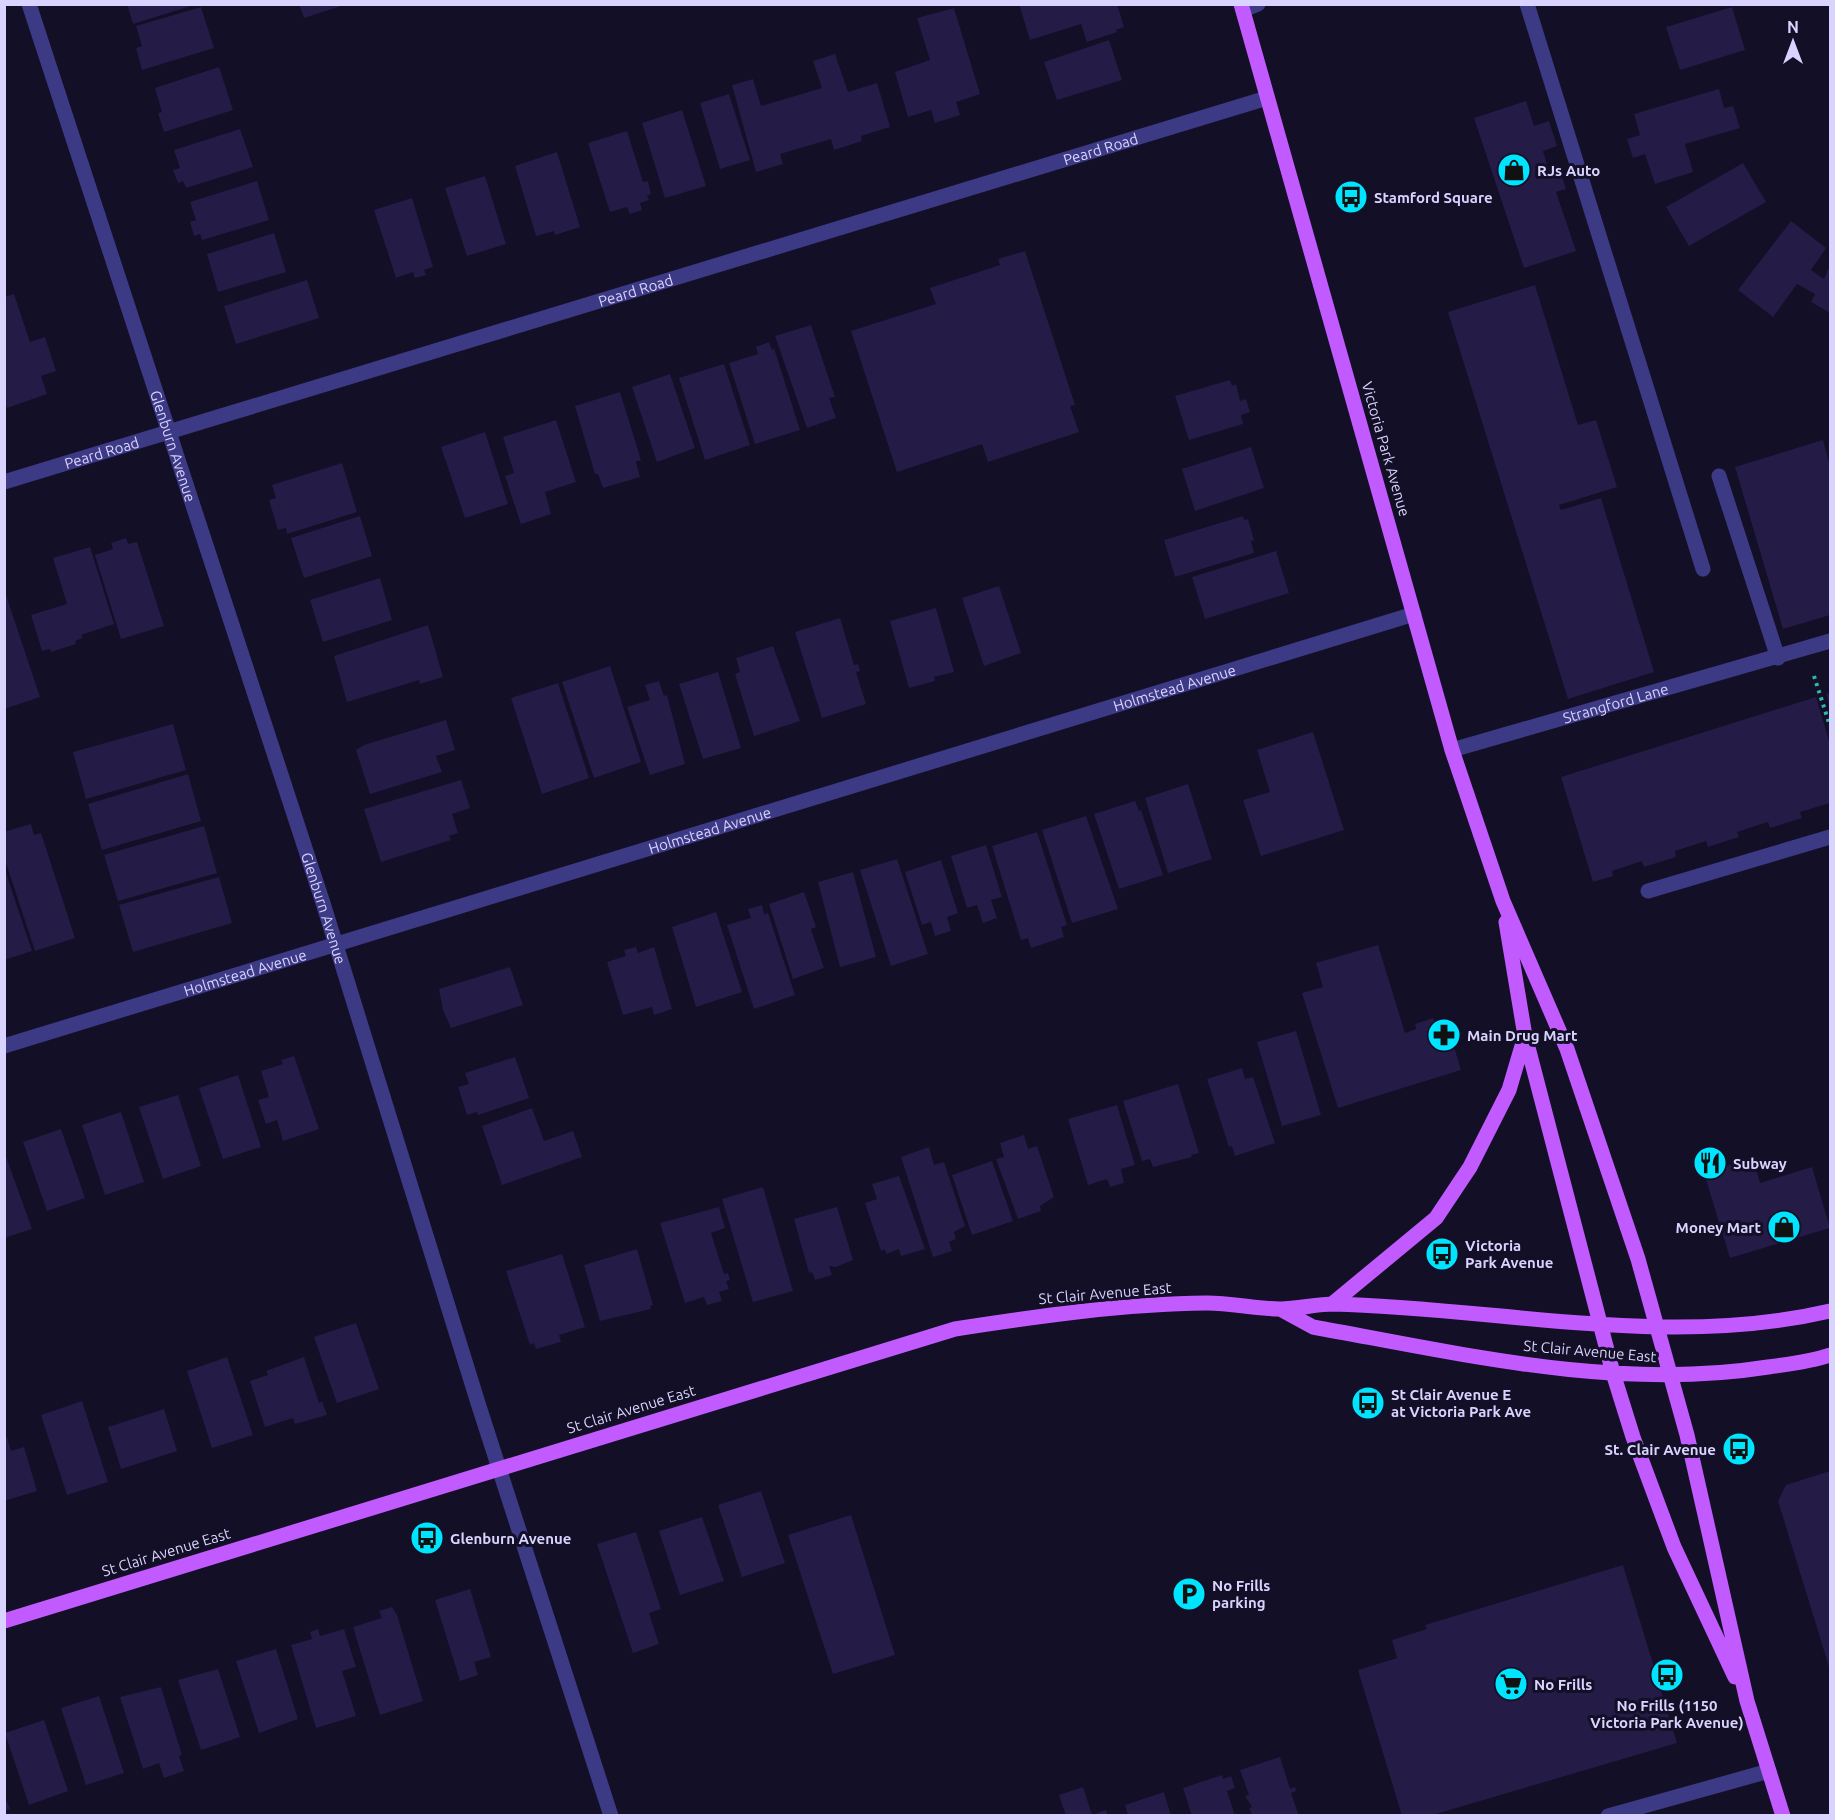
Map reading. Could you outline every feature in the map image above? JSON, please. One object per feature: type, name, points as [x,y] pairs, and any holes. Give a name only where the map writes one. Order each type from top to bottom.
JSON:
[{"type":"main road","name":"Victoria Park Avenue","points":[[1242,7],[1452,750],[1503,902],[1567,1050],[1658,1326],[1672,1376],[1747,1701],[1783,1815]]},
{"type":"main road","name":"Victoria Park Avenue","points":[[1503,902],[1525,1036],[1613,1373],[1633,1437],[1674,1547],[1747,1701]]},
{"type":"main road","points":[[1332,1304],[1436,1218],[1470,1167],[1509,1090],[1525,1036]]},
{"type":"main road","name":"St Clair Avenue East","points":[[4,1621],[955,1329],[1067,1312],[1208,1304],[1280,1309],[1332,1304],[1600,1325],[1658,1326],[1796,1319],[1830,1311]]},
{"type":"main road","name":"St Clair Avenue East","points":[[1280,1309],[1313,1328],[1531,1364],[1613,1373],[1672,1376],[1720,1375],[1830,1355]]},
{"type":"street","name":"Glenburn Avenue","points":[[29,4],[336,945],[611,1815]]},
{"type":"street","points":[[1242,7],[1258,4]]},
{"type":"street","points":[[1527,4],[1703,569]]},
{"type":"street","name":"Peard Road","points":[[4,482],[1267,98]]},
{"type":"street","points":[[1719,476],[1778,657]]},
{"type":"street","name":"Holmstead Avenue","points":[[4,1046],[1414,614]]},
{"type":"street","name":"Strangford Lane","points":[[1452,750],[1830,641]]},
{"type":"street","points":[[1648,891],[1830,837]]},
{"type":"street","points":[[1608,1815],[1769,1771]]},
{"type":"path","points":[[1804,650],[1830,726]]},
{"type":"building","points":[[127,4],[194,4],[194,5],[133,24]]},
{"type":"building","points":[[299,4],[340,4],[341,6],[304,18]]},
{"type":"building","points":[[1019,4],[1117,4],[1124,27],[1116,30],[1117,32],[1087,42],[1081,24],[1030,40]]},
{"type":"building","points":[[201,7],[214,48],[142,70],[136,48],[142,46],[136,26]]},
{"type":"building","points":[[1732,7],[1745,50],[1680,70],[1666,27]]},
{"type":"building","points":[[954,8],[980,94],[956,102],[960,115],[935,123],[931,110],[908,117],[895,72],[930,60],[917,18]]},
{"type":"building","points":[[1109,40],[1122,80],[1057,100],[1044,62]]},
{"type":"building","points":[[835,54],[848,92],[877,83],[890,127],[861,136],[862,141],[834,150],[831,139],[780,154],[783,164],[756,172],[732,85],[753,79],[761,106],[822,88],[813,61]]},
{"type":"building","points":[[219,67],[233,110],[164,132],[158,113],[162,112],[155,88]]},
{"type":"building","points":[[1719,89],[1724,108],[1733,106],[1740,128],[1685,144],[1693,172],[1655,184],[1645,154],[1633,158],[1627,139],[1640,135],[1634,114]]},
{"type":"building","points":[[729,94],[750,160],[720,169],[700,103]]},
{"type":"building","points":[[1526,101],[1534,126],[1549,121],[1557,146],[1543,151],[1548,168],[1558,165],[1566,189],[1556,192],[1576,251],[1524,268],[1474,118]]},
{"type":"building","points":[[682,110],[706,186],[665,198],[642,123]]},
{"type":"building","points":[[240,129],[253,167],[186,188],[183,181],[178,183],[173,170],[180,168],[174,150]]},
{"type":"building","points":[[627,131],[643,182],[648,181],[651,194],[647,196],[649,200],[640,203],[642,210],[630,214],[627,207],[610,212],[588,143]]},
{"type":"building","points":[[557,152],[580,227],[555,235],[554,231],[536,236],[515,166]]},
{"type":"building","points":[[1743,163],[1766,202],[1689,246],[1666,207]]},
{"type":"building","points":[[485,176],[506,244],[467,256],[445,188]]},
{"type":"building","points":[[257,181],[269,220],[202,240],[200,234],[194,236],[190,222],[196,220],[190,202]]},
{"type":"building","points":[[1356,189],[1362,210],[1351,213],[1345,192]]},
{"type":"building","points":[[412,198],[433,267],[424,270],[426,275],[415,278],[413,272],[396,278],[374,210]]},
{"type":"building","points":[[1791,221],[1826,248],[1811,270],[1824,279],[1830,265],[1830,313],[1811,302],[1815,294],[1797,284],[1773,317],[1738,290]]},
{"type":"building","points":[[274,233],[286,272],[218,292],[207,254]]},
{"type":"building","points":[[1025,251],[1075,405],[1070,406],[1079,432],[988,462],[982,444],[897,472],[851,331],[936,304],[930,288],[1000,265],[998,259]]},
{"type":"building","points":[[307,280],[319,318],[236,344],[224,306]]},
{"type":"building","points":[[1535,285],[1578,425],[1596,420],[1617,487],[1559,505],[1561,510],[1601,498],[1654,672],[1568,699],[1448,312]]},
{"type":"building","points":[[14,294],[30,342],[45,337],[56,371],[41,376],[47,394],[7,408],[4,401],[4,297]]},
{"type":"building","points":[[811,325],[835,397],[829,398],[836,418],[807,428],[775,336]]},
{"type":"building","points":[[769,342],[772,350],[774,348],[800,430],[755,444],[729,363],[758,354],[756,347]]},
{"type":"building","points":[[724,364],[750,445],[705,460],[679,378]]},
{"type":"building","points":[[670,374],[695,448],[657,462],[632,387]]},
{"type":"building","points":[[1230,380],[1232,386],[1236,384],[1240,401],[1246,399],[1250,412],[1241,415],[1243,424],[1189,440],[1175,396]]},
{"type":"building","points":[[620,392],[641,460],[636,462],[640,477],[603,488],[598,474],[595,474],[575,406]]},
{"type":"building","points":[[556,420],[576,482],[545,492],[551,514],[521,524],[505,476],[514,473],[503,437]]},
{"type":"building","points":[[485,432],[508,504],[465,518],[441,447]]},
{"type":"building","points":[[1823,440],[1830,466],[1830,615],[1783,629],[1735,467]]},
{"type":"building","points":[[1251,447],[1264,488],[1195,511],[1182,469]]},
{"type":"building","points":[[342,463],[357,512],[287,534],[286,528],[278,530],[269,500],[276,498],[272,485]]},
{"type":"building","points":[[360,516],[372,556],[304,578],[291,538]]},
{"type":"building","points":[[1243,516],[1244,520],[1248,519],[1254,540],[1251,541],[1254,553],[1175,577],[1164,540]]},
{"type":"building","points":[[126,538],[128,544],[137,542],[164,626],[121,639],[95,555],[113,549],[111,543]]},
{"type":"building","points":[[90,547],[114,624],[81,635],[83,638],[75,641],[76,644],[51,652],[50,649],[42,651],[31,615],[67,604],[53,558]]},
{"type":"building","points":[[1276,551],[1289,593],[1205,619],[1192,577]]},
{"type":"building","points":[[380,578],[392,620],[323,642],[310,600]]},
{"type":"building","points":[[999,586],[1021,653],[984,666],[962,598]]},
{"type":"building","points":[[4,589],[40,697],[4,709]]},
{"type":"building","points":[[936,608],[954,672],[934,677],[935,681],[909,688],[890,621]]},
{"type":"building","points":[[840,618],[854,665],[858,664],[860,671],[856,672],[866,704],[822,718],[795,632]]},
{"type":"building","points":[[428,625],[443,677],[420,684],[419,680],[347,702],[334,656]]},
{"type":"building","points":[[773,646],[800,721],[754,736],[735,674],[740,672],[736,658]]},
{"type":"building","points":[[610,666],[641,762],[594,778],[562,682]]},
{"type":"building","points":[[718,672],[741,748],[703,759],[679,684]]},
{"type":"building","points":[[659,681],[664,696],[667,695],[685,764],[650,775],[627,707],[650,700],[645,685]]},
{"type":"building","points":[[558,683],[589,778],[542,794],[511,698]]},
{"type":"building","points":[[1830,693],[1830,707],[1826,694]]},
{"type":"building","points":[[1816,697],[1830,744],[1830,803],[1800,812],[1802,818],[1770,828],[1768,822],[1737,832],[1739,837],[1708,847],[1706,841],[1675,851],[1676,857],[1644,867],[1642,861],[1612,871],[1613,876],[1593,882],[1561,777]]},
{"type":"building","points":[[446,720],[455,750],[436,756],[442,772],[370,794],[356,750],[364,745]]},
{"type":"building","points":[[173,724],[186,770],[86,799],[73,752]]},
{"type":"building","points":[[1313,732],[1344,830],[1261,856],[1243,800],[1270,792],[1257,750]]},
{"type":"building","points":[[188,774],[201,821],[102,850],[88,804]]},
{"type":"building","points":[[461,780],[470,808],[452,814],[458,833],[449,836],[451,840],[381,862],[364,809]]},
{"type":"building","points":[[1188,784],[1212,859],[1168,873],[1145,798]]},
{"type":"building","points":[[1135,801],[1139,811],[1141,810],[1163,875],[1119,889],[1094,814]]},
{"type":"building","points":[[1086,816],[1118,909],[1072,923],[1042,830]]},
{"type":"building","points":[[31,824],[34,835],[41,833],[75,938],[35,951],[4,857],[4,832]]},
{"type":"building","points":[[204,826],[217,873],[118,901],[104,855]]},
{"type":"building","points":[[1037,832],[1067,925],[1061,927],[1064,937],[1031,948],[1028,938],[1021,940],[992,846]]},
{"type":"building","points":[[986,845],[1002,897],[991,900],[997,918],[983,923],[977,905],[967,908],[951,856]]},
{"type":"building","points":[[897,859],[928,954],[891,966],[860,870]]},
{"type":"building","points":[[941,860],[958,913],[947,917],[951,931],[935,936],[931,922],[922,925],[905,872]]},
{"type":"building","points":[[4,867],[32,951],[4,960]]},
{"type":"building","points":[[853,872],[876,957],[840,967],[818,882]]},
{"type":"building","points":[[219,877],[232,923],[133,952],[119,905]]},
{"type":"building","points":[[804,892],[816,927],[811,929],[824,968],[793,979],[769,904]]},
{"type":"building","points":[[762,905],[764,914],[768,913],[795,995],[754,1009],[727,925],[751,918],[748,909]]},
{"type":"building","points":[[716,912],[742,992],[696,1007],[672,927]]},
{"type":"building","points":[[1378,945],[1405,1033],[1416,1029],[1415,1024],[1433,1018],[1435,1023],[1446,1020],[1461,1070],[1338,1108],[1302,993],[1323,987],[1316,963]]},
{"type":"building","points":[[636,947],[638,953],[654,947],[672,1009],[654,1015],[652,1007],[623,1015],[607,962],[626,956],[624,950]]},
{"type":"building","points":[[510,967],[523,1005],[451,1028],[443,1010],[439,989]]},
{"type":"building","points":[[1296,1031],[1321,1115],[1282,1126],[1257,1042]]},
{"type":"building","points":[[294,1056],[319,1129],[283,1141],[277,1120],[266,1124],[258,1100],[269,1097],[261,1071],[283,1064],[281,1060]]},
{"type":"building","points":[[515,1057],[529,1098],[478,1115],[477,1112],[467,1115],[458,1087],[469,1084],[465,1073]]},
{"type":"building","points":[[1242,1068],[1245,1079],[1253,1077],[1275,1143],[1235,1156],[1232,1146],[1229,1147],[1207,1079]]},
{"type":"building","points":[[238,1075],[261,1147],[223,1159],[199,1088]]},
{"type":"building","points":[[1178,1084],[1199,1153],[1153,1167],[1150,1159],[1142,1161],[1123,1101]]},
{"type":"building","points":[[178,1095],[201,1166],[163,1179],[139,1107]]},
{"type":"building","points":[[1117,1105],[1135,1165],[1121,1169],[1124,1183],[1110,1187],[1107,1179],[1088,1185],[1068,1119]]},
{"type":"building","points":[[532,1108],[544,1141],[573,1131],[582,1157],[502,1185],[482,1126]]},
{"type":"building","points":[[121,1112],[144,1182],[105,1195],[82,1125]]},
{"type":"building","points":[[61,1129],[85,1198],[47,1211],[23,1142]]},
{"type":"building","points":[[1024,1135],[1028,1149],[1037,1146],[1054,1197],[1040,1206],[1041,1211],[1018,1219],[996,1159],[1004,1157],[1000,1143]]},
{"type":"building","points":[[929,1147],[934,1165],[944,1162],[965,1226],[954,1232],[956,1239],[949,1242],[952,1251],[933,1257],[901,1157]]},
{"type":"building","points":[[4,1151],[32,1229],[4,1238]]},
{"type":"building","points":[[1753,1158],[1760,1183],[1812,1167],[1830,1228],[1730,1258],[1704,1173]]},
{"type":"building","points":[[992,1161],[1013,1221],[972,1235],[952,1175]]},
{"type":"building","points":[[899,1176],[925,1249],[901,1256],[899,1249],[886,1254],[885,1249],[881,1251],[865,1203],[877,1199],[872,1184]]},
{"type":"building","points":[[763,1187],[793,1291],[753,1302],[722,1199]]},
{"type":"building","points":[[719,1207],[725,1228],[711,1233],[724,1274],[728,1273],[730,1280],[726,1281],[729,1289],[719,1292],[722,1301],[707,1305],[704,1297],[685,1303],[660,1223]]},
{"type":"building","points":[[837,1207],[853,1260],[836,1267],[829,1266],[832,1275],[815,1280],[812,1272],[809,1273],[794,1219]]},
{"type":"building","points":[[637,1249],[653,1305],[650,1306],[651,1309],[600,1321],[584,1265]]},
{"type":"building","points":[[562,1254],[585,1327],[559,1335],[561,1342],[536,1349],[534,1343],[530,1345],[506,1271]]},
{"type":"building","points":[[356,1323],[379,1389],[337,1403],[314,1337]]},
{"type":"building","points":[[227,1357],[253,1435],[212,1448],[187,1371]]},
{"type":"building","points":[[304,1357],[319,1403],[322,1401],[327,1415],[295,1424],[293,1418],[265,1427],[250,1381],[268,1375],[266,1371]]},
{"type":"building","points":[[82,1401],[108,1482],[67,1495],[41,1415]]},
{"type":"building","points":[[164,1409],[177,1451],[121,1469],[108,1427]]},
{"type":"building","points":[[7,1437],[11,1451],[24,1447],[37,1491],[4,1501],[4,1438]]},
{"type":"building","points":[[1830,1471],[1830,1670],[1778,1501],[1786,1485]]},
{"type":"building","points":[[761,1491],[785,1563],[742,1577],[718,1505]]},
{"type":"building","points":[[851,1515],[895,1655],[833,1674],[788,1535]]},
{"type":"building","points":[[702,1517],[724,1581],[680,1595],[659,1531]]},
{"type":"building","points":[[636,1532],[661,1609],[649,1613],[659,1644],[633,1653],[597,1544]]},
{"type":"building","name":"No Frills","points":[[1623,1565],[1677,1743],[1429,1816],[1402,1816],[1358,1670],[1397,1658],[1392,1640],[1427,1629],[1425,1625]]},
{"type":"building","points":[[470,1589],[491,1657],[474,1662],[478,1675],[460,1681],[435,1600]]},
{"type":"building","points":[[392,1607],[397,1615],[423,1701],[380,1715],[353,1627],[382,1618],[379,1611]]},
{"type":"building","points":[[318,1629],[320,1636],[344,1629],[356,1667],[342,1671],[356,1716],[316,1728],[291,1645],[312,1639],[310,1632]]},
{"type":"building","points":[[276,1649],[298,1719],[259,1733],[236,1661]]},
{"type":"building","points":[[218,1669],[240,1737],[201,1750],[178,1680]]},
{"type":"building","points":[[161,1687],[182,1755],[179,1756],[184,1771],[164,1778],[159,1763],[143,1769],[120,1697]]},
{"type":"building","points":[[99,1696],[124,1773],[86,1785],[61,1708]]},
{"type":"building","points":[[44,1720],[68,1791],[29,1805],[5,1733]]},
{"type":"building","points":[[1280,1757],[1290,1789],[1295,1787],[1296,1791],[1291,1793],[1299,1816],[1252,1815],[1249,1808],[1252,1807],[1245,1796],[1249,1795],[1240,1770]]},
{"type":"building","points":[[1222,1775],[1223,1779],[1231,1776],[1235,1788],[1227,1791],[1235,1816],[1192,1816],[1183,1788]]},
{"type":"building","points":[[1083,1787],[1092,1815],[1106,1810],[1108,1816],[1066,1816],[1059,1795]]},
{"type":"building","points":[[1164,1792],[1171,1816],[1128,1816],[1125,1805]]},
{"type":"building","points":[[4,1795],[10,1809],[4,1811]]},
{"type":"place","name":"RJs Auto","points":[[1514,170]]},
{"type":"place","name":"Stamford Square","points":[[1351,197]]},
{"type":"place","name":"Main Drug Mart","points":[[1444,1035]]},
{"type":"place","name":"Subway","points":[[1710,1163]]},
{"type":"place","name":"Money Mart","points":[[1784,1227]]},
{"type":"place","name":"Victoria Park Avenue","points":[[1442,1254]]},
{"type":"place","name":"St Clair Avenue E at Victoria Park Ave","points":[[1368,1403]]},
{"type":"place","name":"St. Clair Avenue","points":[[1739,1449]]},
{"type":"place","name":"Glenburn Avenue","points":[[427,1538]]},
{"type":"place","name":"No Frills parking","points":[[1189,1594]]},
{"type":"place","name":"No Frills (1150 Victoria Park Avenue)","points":[[1667,1675]]},
{"type":"place","name":"No Frills","points":[[1511,1684]]}]
